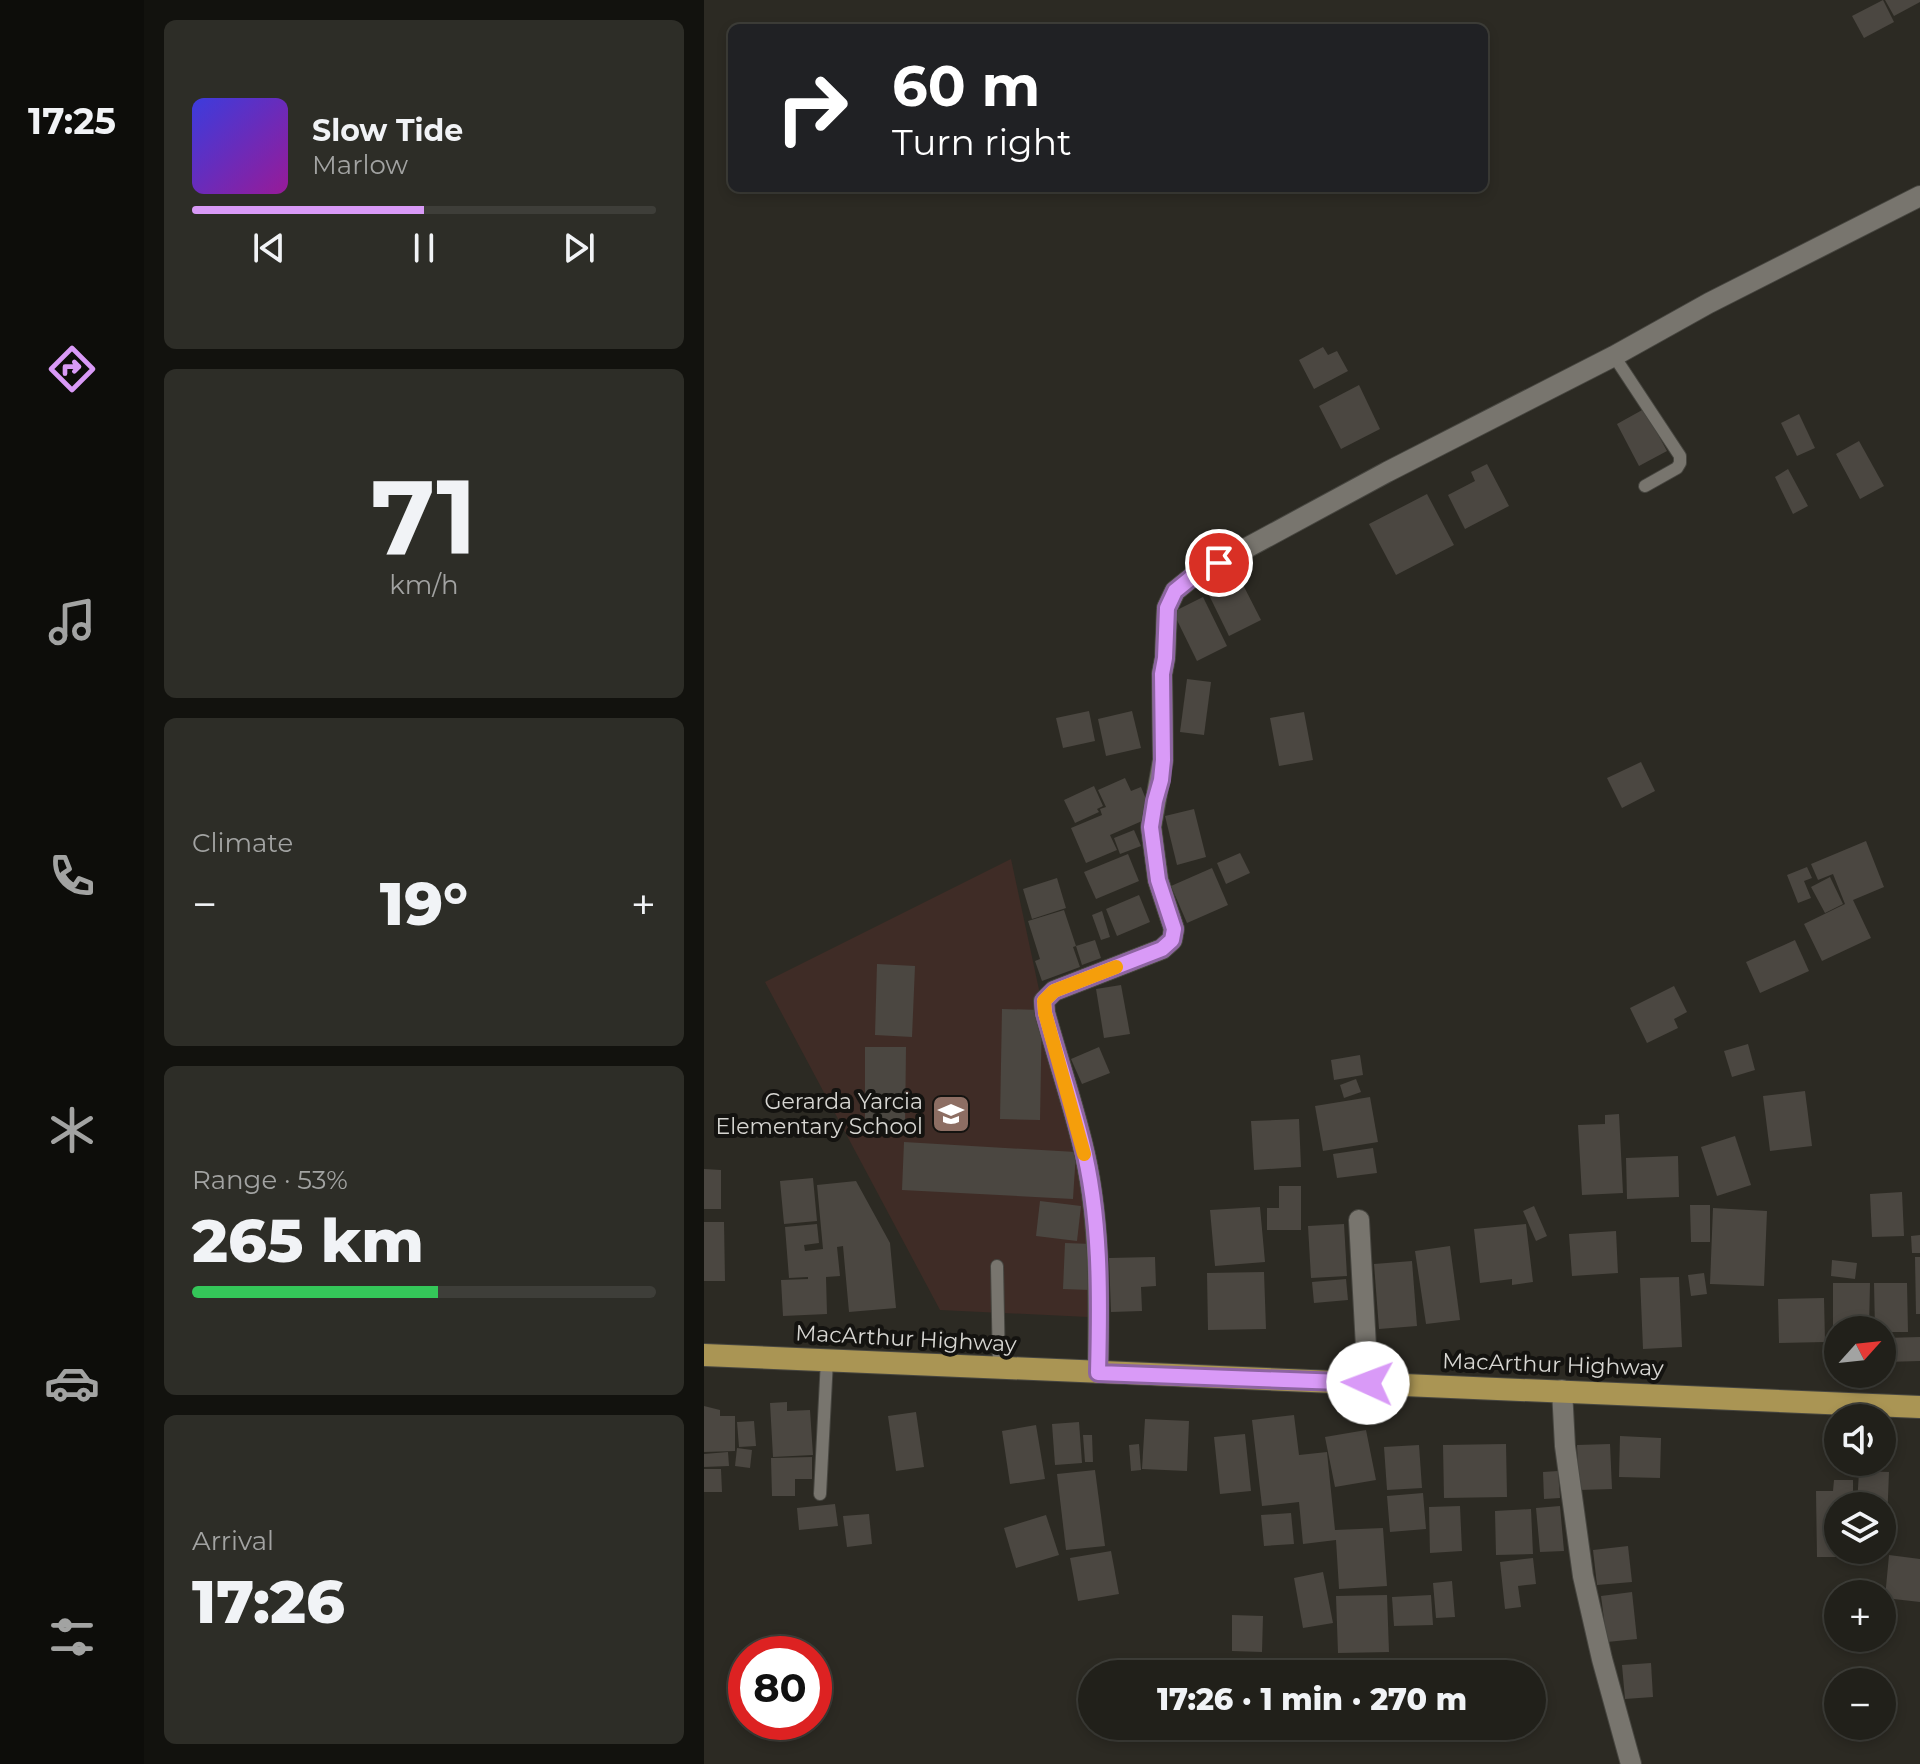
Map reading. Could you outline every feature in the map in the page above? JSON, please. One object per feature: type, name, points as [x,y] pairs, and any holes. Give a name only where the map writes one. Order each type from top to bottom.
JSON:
[{"type":"highway","name":"MacArthur Highway","points":[[704,1355],[1920,1407]]},
{"type":"street","points":[[1098,1373],[1098,1249],[1091,1192],[1083,1144],[1044,1001],[1054,991],[1162,949],[1172,940],[1174,929],[1158,880],[1151,827],[1163,760],[1162,674],[1167,608],[1175,591],[1191,578],[1387,472],[1920,196]]},
{"type":"street","points":[[1359,1220],[1368,1383]]},
{"type":"street","points":[[1562,1390],[1565,1446],[1583,1576],[1631,1764]]},
{"type":"lane","points":[[1614,356],[1680,456],[1677,468],[1645,486]]},
{"type":"lane","points":[[997,1266],[999,1368]]},
{"type":"lane","points":[[820,1494],[827,1360]]},
{"type":"shaded area","name":"Gerarda Yarcia Elementary School","points":[[1011,859],[1094,1246],[1088,1317],[940,1310],[765,982]]},
{"type":"building","points":[[1883,0],[1894,22],[1864,38],[1852,16]]},
{"type":"building","points":[[1885,0],[1920,0],[1920,2],[1894,16]]},
{"type":"building","points":[[1323,347],[1328,355],[1337,351],[1348,371],[1314,389],[1299,360]]},
{"type":"building","points":[[1359,385],[1380,429],[1341,449],[1319,406]]},
{"type":"building","points":[[1644,409],[1667,451],[1639,466],[1617,424]]},
{"type":"building","points":[[1799,414],[1815,448],[1797,456],[1781,423]]},
{"type":"building","points":[[1859,441],[1884,486],[1860,499],[1836,454]]},
{"type":"building","points":[[1487,464],[1509,506],[1465,529],[1448,495],[1475,481],[1471,472]]},
{"type":"building","points":[[1788,469],[1808,506],[1793,514],[1775,477]]},
{"type":"building","points":[[1427,494],[1454,545],[1396,575],[1369,524]]},
{"type":"building","points":[[1238,575],[1261,620],[1229,636],[1207,591]]},
{"type":"building","points":[[1203,597],[1227,646],[1197,661],[1173,612]]},
{"type":"building","points":[[1187,679],[1211,682],[1204,735],[1180,732]]},
{"type":"building","points":[[1089,711],[1095,741],[1063,748],[1056,718]]},
{"type":"building","points":[[1132,711],[1141,748],[1106,756],[1098,719]]},
{"type":"building","points":[[1304,712],[1313,760],[1279,766],[1270,718]]},
{"type":"building","points":[[1641,762],[1655,791],[1622,808],[1607,778]]},
{"type":"building","points":[[1125,778],[1131,791],[1141,787],[1148,804],[1144,806],[1149,818],[1110,835],[1117,850],[1086,863],[1071,828],[1102,815],[1100,809],[1106,807],[1098,790]]},
{"type":"building","points":[[1094,786],[1103,806],[1097,809],[1099,812],[1075,823],[1064,800]]},
{"type":"building","points":[[1194,809],[1206,857],[1177,865],[1165,816]]},
{"type":"building","points":[[1134,830],[1141,846],[1120,854],[1114,838]]},
{"type":"building","points":[[1866,841],[1884,887],[1853,900],[1871,938],[1822,961],[1804,924],[1845,904],[1833,874],[1818,880],[1811,864]]},
{"type":"building","points":[[1240,853],[1250,873],[1226,884],[1217,863]]},
{"type":"building","points":[[1128,854],[1139,881],[1096,899],[1084,872]]},
{"type":"building","points":[[1807,867],[1812,878],[1804,881],[1811,898],[1798,903],[1787,875]]},
{"type":"building","points":[[1212,868],[1228,905],[1187,923],[1171,886]]},
{"type":"building","points":[[1830,877],[1843,904],[1825,913],[1811,887]]},
{"type":"building","points":[[1057,878],[1066,908],[1032,919],[1023,889]]},
{"type":"building","points":[[1139,895],[1150,922],[1117,936],[1106,909]]},
{"type":"building","points":[[1064,910],[1080,967],[1042,981],[1035,961],[1040,959],[1028,921]]},
{"type":"building","points":[[1102,911],[1110,937],[1101,940],[1092,915]]},
{"type":"building","points":[[1095,940],[1101,958],[1082,965],[1076,946]]},
{"type":"building","points":[[1795,940],[1809,971],[1760,993],[1746,962]]},
{"type":"building","points":[[877,964],[915,966],[912,1037],[875,1035]]},
{"type":"building","points":[[1121,985],[1130,1034],[1104,1038],[1096,989]]},
{"type":"building","points":[[1674,986],[1687,1012],[1674,1019],[1678,1028],[1647,1043],[1630,1008]]},
{"type":"building","points":[[1002,1009],[1042,1010],[1040,1120],[1000,1119]]},
{"type":"building","points":[[1748,1044],[1755,1070],[1732,1077],[1724,1051]]},
{"type":"building","points":[[865,1047],[906,1047],[905,1130],[865,1130]]},
{"type":"building","points":[[1099,1047],[1110,1073],[1082,1084],[1071,1059]]},
{"type":"building","points":[[1360,1055],[1363,1075],[1334,1080],[1331,1060]]},
{"type":"building","points":[[1356,1079],[1361,1092],[1344,1098],[1340,1085]]},
{"type":"building","points":[[1805,1091],[1812,1146],[1770,1151],[1763,1096]]},
{"type":"building","points":[[1370,1097],[1378,1142],[1323,1151],[1315,1106]]},
{"type":"building","points":[[1619,1114],[1623,1193],[1582,1195],[1578,1125],[1605,1124],[1605,1115]]},
{"type":"building","points":[[1299,1119],[1301,1167],[1254,1170],[1251,1121]]},
{"type":"building","points":[[1735,1136],[1751,1185],[1717,1196],[1701,1147]]},
{"type":"building","points":[[904,1142],[1076,1152],[1073,1199],[902,1190]]},
{"type":"building","points":[[1373,1148],[1377,1173],[1337,1178],[1333,1154]]},
{"type":"building","points":[[1678,1156],[1679,1197],[1627,1199],[1626,1158]]},
{"type":"building","points":[[704,1169],[721,1170],[721,1209],[704,1209]]},
{"type":"building","points":[[813,1178],[817,1221],[784,1224],[780,1181]]},
{"type":"building","points":[[856,1181],[890,1243],[896,1308],[849,1312],[843,1246],[837,1247],[840,1276],[826,1277],[827,1314],[783,1316],[781,1280],[808,1279],[789,1278],[785,1227],[817,1224],[819,1243],[804,1245],[805,1251],[823,1249],[817,1185]]},
{"type":"building","points":[[1279,1186],[1301,1186],[1301,1230],[1267,1230],[1267,1208],[1279,1208]]},
{"type":"building","points":[[1902,1192],[1904,1236],[1872,1237],[1870,1194]]},
{"type":"building","points":[[1040,1201],[1081,1206],[1077,1241],[1036,1236]]},
{"type":"building","points":[[1690,1205],[1710,1205],[1710,1242],[1691,1242]]},
{"type":"building","points":[[1534,1206],[1547,1236],[1536,1241],[1523,1211]]},
{"type":"building","points":[[1260,1207],[1265,1262],[1215,1266],[1210,1210]]},
{"type":"building","points":[[1713,1208],[1767,1211],[1764,1286],[1710,1284]]},
{"type":"building","points":[[704,1222],[724,1222],[725,1281],[704,1281]]},
{"type":"building","points":[[1344,1224],[1347,1276],[1311,1278],[1308,1226]]},
{"type":"building","points":[[1526,1224],[1533,1282],[1512,1285],[1512,1279],[1480,1283],[1474,1229]]},
{"type":"building","points":[[1616,1231],[1618,1273],[1572,1276],[1569,1234]]},
{"type":"building","points":[[1920,1235],[1920,1253],[1912,1253],[1911,1236]]},
{"type":"building","points":[[1065,1243],[1092,1244],[1090,1290],[1063,1289]]},
{"type":"building","points":[[1450,1246],[1460,1320],[1426,1324],[1415,1251]]},
{"type":"building","points":[[1155,1257],[1156,1286],[1141,1287],[1142,1311],[1111,1312],[1109,1258]]},
{"type":"building","points":[[1915,1257],[1920,1257],[1920,1314],[1916,1314]]},
{"type":"building","points":[[1832,1260],[1857,1263],[1855,1279],[1831,1276]]},
{"type":"building","points":[[1412,1261],[1417,1326],[1379,1329],[1374,1264]]},
{"type":"building","points":[[1264,1272],[1266,1329],[1208,1330],[1207,1273]]},
{"type":"building","points":[[1704,1273],[1707,1294],[1691,1296],[1688,1275]]},
{"type":"building","points":[[1679,1277],[1682,1347],[1643,1349],[1640,1278]]},
{"type":"building","points":[[1346,1279],[1348,1300],[1314,1303],[1312,1282]]},
{"type":"building","points":[[1833,1283],[1870,1283],[1869,1316],[1833,1316]]},
{"type":"building","points":[[1874,1283],[1907,1283],[1908,1332],[1896,1332],[1896,1316],[1875,1316]]},
{"type":"building","points":[[1824,1298],[1824,1342],[1779,1343],[1778,1299]]},
{"type":"building","points":[[1920,1337],[1920,1361],[1896,1362],[1896,1338]]},
{"type":"building","points":[[787,1402],[787,1411],[810,1410],[813,1455],[773,1457],[770,1403]]},
{"type":"building","points":[[704,1406],[720,1410],[720,1416],[735,1416],[735,1451],[704,1452]]},
{"type":"building","points":[[916,1412],[924,1467],[896,1471],[888,1416]]},
{"type":"building","points":[[1294,1415],[1299,1455],[1327,1452],[1335,1530],[1383,1528],[1387,1586],[1339,1589],[1336,1540],[1303,1544],[1299,1502],[1262,1506],[1252,1420]]},
{"type":"building","points":[[1145,1419],[1189,1421],[1187,1471],[1142,1469]]},
{"type":"building","points":[[754,1421],[756,1446],[739,1447],[737,1422]]},
{"type":"building","points":[[1079,1422],[1082,1463],[1055,1465],[1052,1424]]},
{"type":"building","points":[[1036,1425],[1045,1479],[1010,1484],[1002,1431]]},
{"type":"building","points":[[1366,1430],[1376,1480],[1335,1487],[1325,1437]]},
{"type":"building","points":[[1245,1434],[1251,1491],[1220,1494],[1214,1437]]},
{"type":"building","points":[[1083,1435],[1092,1435],[1093,1462],[1085,1462]]},
{"type":"building","points":[[1620,1436],[1661,1438],[1660,1478],[1619,1477]]},
{"type":"building","points":[[1139,1444],[1141,1470],[1131,1471],[1129,1445]]},
{"type":"building","points":[[1506,1444],[1507,1497],[1444,1498],[1443,1445]]},
{"type":"building","points":[[1610,1444],[1612,1489],[1579,1490],[1577,1445]]},
{"type":"building","points":[[1419,1445],[1422,1488],[1387,1490],[1384,1447]]},
{"type":"building","points":[[737,1448],[752,1450],[750,1468],[735,1466]]},
{"type":"building","points":[[728,1452],[729,1466],[704,1467],[704,1454]]},
{"type":"building","points":[[812,1457],[812,1479],[795,1479],[795,1496],[772,1496],[771,1458]]},
{"type":"building","points":[[704,1469],[721,1469],[722,1492],[704,1492]]},
{"type":"building","points":[[1095,1470],[1105,1546],[1066,1550],[1057,1474]]},
{"type":"building","points":[[1558,1471],[1560,1498],[1544,1499],[1543,1472]]},
{"type":"building","points":[[1859,1476],[1889,1476],[1888,1492],[1858,1492]]},
{"type":"building","points":[[1834,1480],[1853,1480],[1853,1492],[1824,1492],[1824,1557],[1817,1557],[1816,1491],[1833,1491]]},
{"type":"building","points":[[1423,1493],[1426,1529],[1390,1532],[1387,1496]]},
{"type":"building","points":[[835,1504],[838,1526],[799,1530],[797,1508]]},
{"type":"building","points":[[1460,1506],[1462,1551],[1430,1553],[1429,1507]]},
{"type":"building","points":[[1560,1506],[1564,1551],[1540,1552],[1536,1508]]},
{"type":"building","points":[[1531,1509],[1533,1554],[1496,1555],[1495,1511]]},
{"type":"building","points":[[1291,1513],[1294,1544],[1264,1546],[1261,1515]]},
{"type":"building","points":[[869,1514],[872,1544],[847,1547],[843,1516]]},
{"type":"building","points":[[1046,1515],[1059,1555],[1016,1568],[1004,1528]]},
{"type":"building","points":[[1628,1546],[1632,1582],[1597,1585],[1593,1550]]},
{"type":"building","points":[[1111,1551],[1119,1594],[1078,1601],[1070,1558]]},
{"type":"building","points":[[1896,1556],[1920,1559],[1920,1602],[1896,1599],[1896,1580],[1887,1580],[1888,1564],[1896,1564]]},
{"type":"building","points":[[1533,1558],[1536,1584],[1518,1586],[1521,1607],[1505,1609],[1500,1562]]},
{"type":"building","points":[[1323,1572],[1333,1623],[1303,1628],[1294,1578]]},
{"type":"building","points":[[1452,1581],[1455,1617],[1436,1618],[1433,1583]]},
{"type":"building","points":[[1632,1592],[1637,1639],[1607,1642],[1601,1596]]},
{"type":"building","points":[[1387,1595],[1389,1652],[1338,1653],[1336,1596]]},
{"type":"building","points":[[1431,1595],[1433,1625],[1394,1626],[1392,1597]]},
{"type":"building","points":[[1232,1615],[1263,1616],[1262,1652],[1232,1651]]},
{"type":"building","points":[[1651,1663],[1653,1697],[1625,1699],[1622,1665]]},
{"type":"slow traffic","points":[[1084,1154],[1044,1001],[1054,991],[1116,967]]},
{"type":"place","name":"Gerarda Yarcia Elementary School","points":[[951,1114]]},
{"type":"route","points":[[1219,563],[1175,591],[1167,608],[1162,674],[1163,760],[1151,827],[1158,880],[1174,929],[1172,940],[1162,949],[1054,991],[1044,1001],[1083,1144],[1091,1192],[1098,1249],[1098,1373],[1368,1383]]}]
